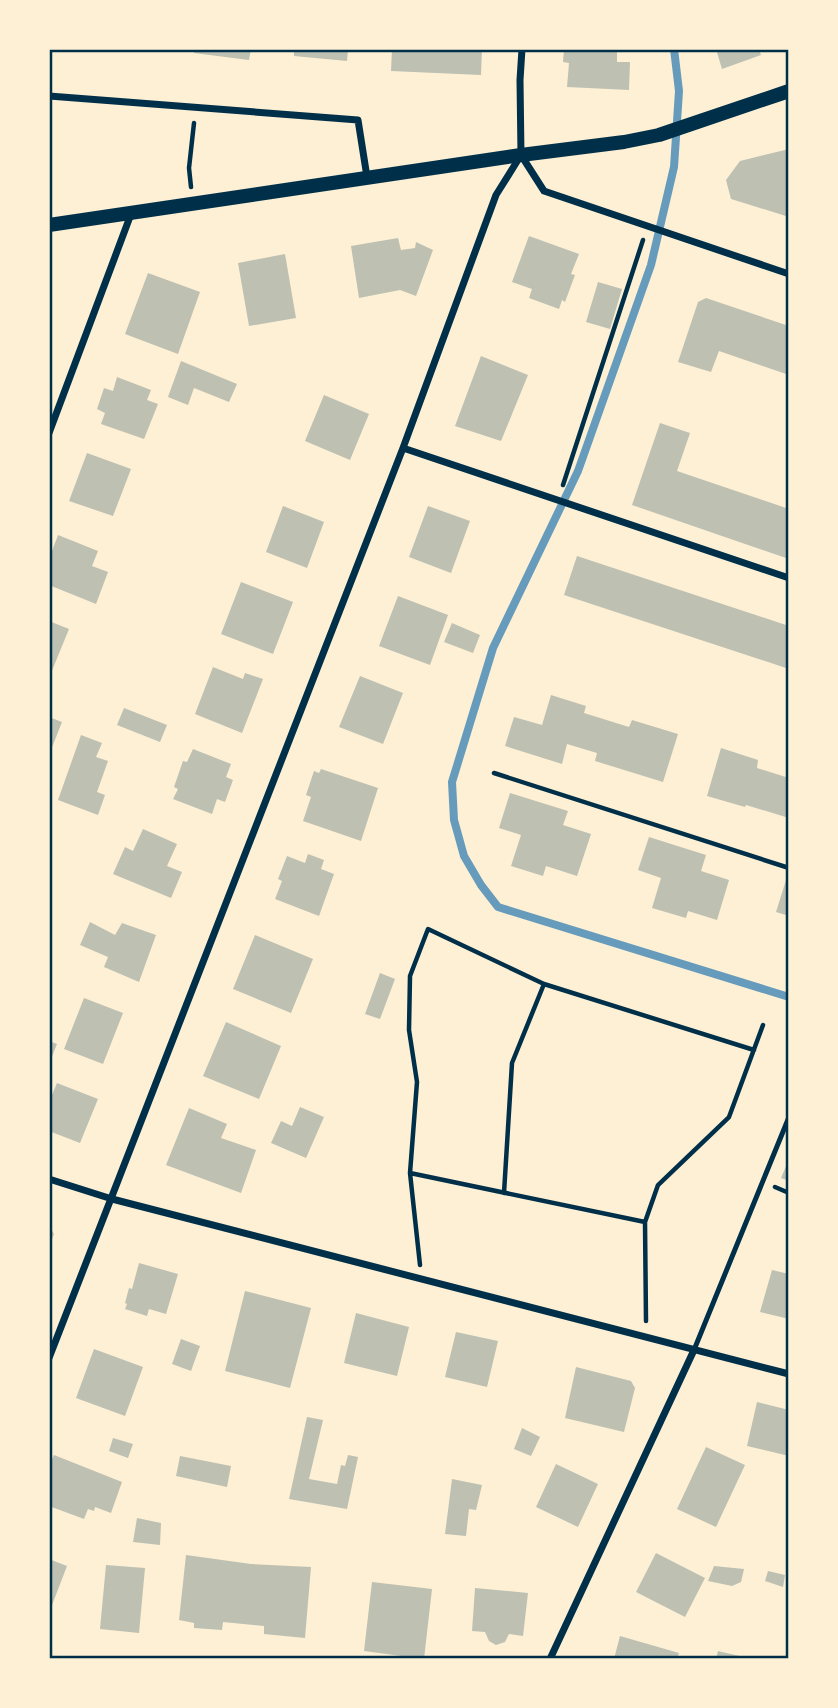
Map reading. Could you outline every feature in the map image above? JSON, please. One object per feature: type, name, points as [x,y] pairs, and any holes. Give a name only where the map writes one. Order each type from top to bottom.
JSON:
[{"type":"main road","points":[[49,225],[624,142],[659,135],[789,91]]},
{"type":"street","points":[[522,49],[521,155],[544,191],[789,274]]},
{"type":"street","points":[[49,96],[358,120],[368,177]]},
{"type":"street","points":[[49,1358],[403,448],[496,195],[521,155]]},
{"type":"street","points":[[49,433],[131,213]]},
{"type":"street","points":[[403,448],[789,578]]},
{"type":"street","points":[[49,1179],[112,1199],[789,1374]]},
{"type":"street","points":[[550,1659],[694,1350]]},
{"type":"lane","points":[[694,1350],[789,1117]]},
{"type":"path","points":[[193,203],[189,168],[197,108]]},
{"type":"path","points":[[558,499],[648,226]]},
{"type":"path","points":[[494,773],[789,868]]},
{"type":"path","points":[[421,1279],[410,1173],[417,1082],[409,1030],[410,976],[428,929],[544,984],[754,1050]]},
{"type":"path","points":[[504,1193],[512,1063],[544,984]]},
{"type":"path","points":[[648,1338],[645,1222],[658,1185],[729,1117],[763,1025]]},
{"type":"path","points":[[410,1173],[645,1222]]},
{"type":"building","points":[[195,49],[251,49],[249,60],[194,53]]},
{"type":"building","points":[[294,49],[348,49],[347,61],[294,56]]},
{"type":"building","points":[[392,49],[482,49],[481,75],[391,71]]},
{"type":"building","points":[[564,49],[617,49],[617,62],[630,62],[629,90],[567,87],[569,63],[563,62]]},
{"type":"building","points":[[716,49],[759,49],[761,55],[722,69]]},
{"type":"building","points":[[789,149],[789,217],[731,199],[726,180],[740,161]]},
{"type":"building","points":[[529,236],[579,254],[571,274],[575,275],[565,302],[562,300],[559,309],[529,298],[532,289],[512,282]]},
{"type":"building","points":[[398,238],[401,250],[415,248],[416,242],[433,250],[416,296],[400,290],[359,298],[351,246]]},
{"type":"building","points":[[285,254],[296,318],[249,326],[238,263]]},
{"type":"building","points":[[148,273],[200,292],[178,354],[125,334]]},
{"type":"building","points":[[598,282],[622,289],[610,329],[586,322]]},
{"type":"building","points":[[706,298],[789,326],[789,375],[719,351],[711,372],[678,362],[698,302]]},
{"type":"building","points":[[481,356],[528,375],[501,441],[455,426]]},
{"type":"building","points":[[181,361],[237,384],[229,402],[194,388],[188,405],[168,397]]},
{"type":"building","points":[[117,377],[151,390],[147,400],[158,404],[144,439],[101,424],[105,413],[97,409],[104,388],[113,391]]},
{"type":"building","points":[[324,395],[369,414],[350,460],[305,441]]},
{"type":"building","points":[[660,423],[690,433],[677,471],[789,509],[789,559],[632,505]]},
{"type":"building","points":[[87,453],[131,469],[113,516],[69,501]]},
{"type":"building","points":[[283,506],[324,522],[307,568],[266,552]]},
{"type":"building","points":[[428,506],[470,521],[451,573],[409,557]]},
{"type":"building","points":[[58,535],[98,551],[92,566],[108,572],[96,604],[49,585],[49,559]]},
{"type":"building","points":[[577,556],[789,626],[789,669],[564,595]]},
{"type":"building","points":[[241,582],[293,602],[273,654],[221,634]]},
{"type":"building","points":[[398,596],[448,615],[430,665],[379,646]]},
{"type":"building","points":[[49,621],[69,629],[49,678]]},
{"type":"building","points":[[452,623],[480,635],[473,653],[444,642]]},
{"type":"building","points":[[213,667],[243,679],[245,673],[263,679],[242,733],[195,714]]},
{"type":"building","points":[[360,676],[403,693],[383,744],[339,727]]},
{"type":"building","points":[[551,695],[586,706],[584,713],[629,727],[632,720],[678,734],[663,782],[595,761],[597,753],[567,744],[562,764],[505,746],[514,717],[542,725]]},
{"type":"building","points":[[124,708],[167,725],[160,742],[117,725]]},
{"type":"building","points":[[49,717],[62,722],[49,755]]},
{"type":"building","points":[[81,735],[102,743],[96,757],[108,761],[97,792],[105,795],[98,815],[58,800]]},
{"type":"building","points":[[721,748],[758,760],[757,768],[789,778],[789,818],[707,796]]},
{"type":"building","points":[[193,749],[231,764],[226,777],[233,780],[225,802],[217,799],[212,814],[173,799],[178,789],[174,787],[183,761],[187,762]]},
{"type":"building","points":[[321,769],[378,788],[361,841],[303,821],[311,797],[306,795],[314,771],[319,773]]},
{"type":"building","points":[[510,793],[568,811],[563,825],[591,834],[577,876],[546,866],[543,876],[511,866],[521,835],[499,828]]},
{"type":"building","points":[[143,829],[177,844],[167,866],[182,872],[171,898],[113,874],[125,847],[133,851]]},
{"type":"building","points":[[649,837],[706,855],[701,871],[729,880],[717,920],[688,911],[686,918],[652,908],[661,878],[638,870]]},
{"type":"building","points":[[308,854],[324,860],[321,869],[334,874],[319,916],[275,899],[282,881],[278,879],[287,856],[305,863]]},
{"type":"building","points":[[786,880],[789,881],[789,916],[776,912]]},
{"type":"building","points":[[90,922],[115,935],[122,923],[156,935],[139,982],[104,967],[108,957],[80,945]]},
{"type":"building","points":[[255,935],[313,959],[291,1013],[233,989]]},
{"type":"building","points":[[380,973],[395,979],[380,1019],[365,1014]]},
{"type":"building","points":[[84,998],[123,1013],[103,1064],[64,1049]]},
{"type":"building","points":[[226,1022],[281,1046],[259,1099],[203,1076]]},
{"type":"building","points":[[49,1041],[57,1044],[49,1064]]},
{"type":"building","points":[[57,1083],[98,1099],[80,1143],[49,1131],[49,1102]]},
{"type":"building","points":[[300,1107],[324,1117],[306,1158],[271,1143],[281,1121],[292,1126]]},
{"type":"building","points":[[189,1108],[227,1124],[221,1138],[256,1150],[241,1193],[166,1165]]},
{"type":"building","points":[[789,1159],[789,1181],[781,1178]]},
{"type":"building","points":[[49,1225],[54,1234],[49,1246]]},
{"type":"building","points":[[139,1263],[178,1274],[166,1314],[149,1309],[147,1316],[125,1309],[129,1288],[132,1289]]},
{"type":"building","points":[[772,1270],[789,1274],[789,1319],[760,1312]]},
{"type":"building","points":[[245,1291],[311,1308],[290,1388],[225,1371]]},
{"type":"building","points":[[356,1313],[409,1327],[397,1376],[344,1363]]},
{"type":"building","points":[[456,1332],[498,1341],[487,1387],[445,1377]]},
{"type":"building","points":[[181,1339],[200,1346],[191,1371],[172,1364]]},
{"type":"building","points":[[94,1349],[143,1367],[125,1416],[76,1398]]},
{"type":"building","points":[[576,1367],[631,1381],[635,1388],[624,1432],[565,1418]]},
{"type":"building","points":[[757,1402],[789,1410],[789,1456],[747,1446]]},
{"type":"building","points":[[307,1417],[323,1420],[309,1479],[337,1484],[341,1465],[345,1466],[348,1455],[358,1457],[347,1509],[289,1499]]},
{"type":"building","points":[[522,1428],[540,1437],[531,1456],[514,1449]]},
{"type":"building","points":[[113,1438],[133,1444],[128,1458],[109,1451]]},
{"type":"building","points":[[706,1447],[745,1465],[716,1527],[677,1509]]},
{"type":"building","points":[[54,1455],[122,1482],[111,1513],[95,1507],[94,1511],[88,1509],[84,1519],[49,1506],[49,1463]]},
{"type":"building","points":[[180,1456],[231,1466],[227,1487],[176,1476]]},
{"type":"building","points":[[556,1464],[598,1484],[578,1527],[536,1507]]},
{"type":"building","points":[[452,1479],[482,1485],[476,1510],[469,1509],[466,1536],[445,1534]]},
{"type":"building","points":[[137,1518],[161,1523],[160,1545],[133,1542]]},
{"type":"building","points":[[656,1553],[705,1578],[685,1617],[636,1592]]},
{"type":"building","points":[[186,1555],[251,1564],[311,1567],[305,1638],[264,1634],[264,1626],[223,1622],[222,1630],[194,1628],[194,1623],[179,1620]]},
{"type":"building","points":[[49,1559],[67,1566],[49,1613]]},
{"type":"building","points":[[106,1565],[145,1568],[139,1633],[100,1629]]},
{"type":"building","points":[[714,1566],[744,1569],[741,1582],[732,1586],[708,1581]]},
{"type":"building","points":[[768,1571],[785,1575],[783,1587],[765,1581]]},
{"type":"building","points":[[372,1582],[432,1589],[424,1659],[364,1651]]},
{"type":"building","points":[[475,1588],[528,1593],[523,1636],[509,1634],[505,1642],[496,1645],[489,1641],[485,1632],[472,1631]]},
{"type":"building","points":[[620,1636],[679,1653],[677,1659],[614,1659]]},
{"type":"building","points":[[718,1651],[748,1658],[748,1659],[716,1659]]},
{"type":"waterway","points":[[674,49],[679,91],[674,167],[651,265],[578,471],[493,648],[452,782],[454,820],[464,856],[498,907],[789,997]]}]
